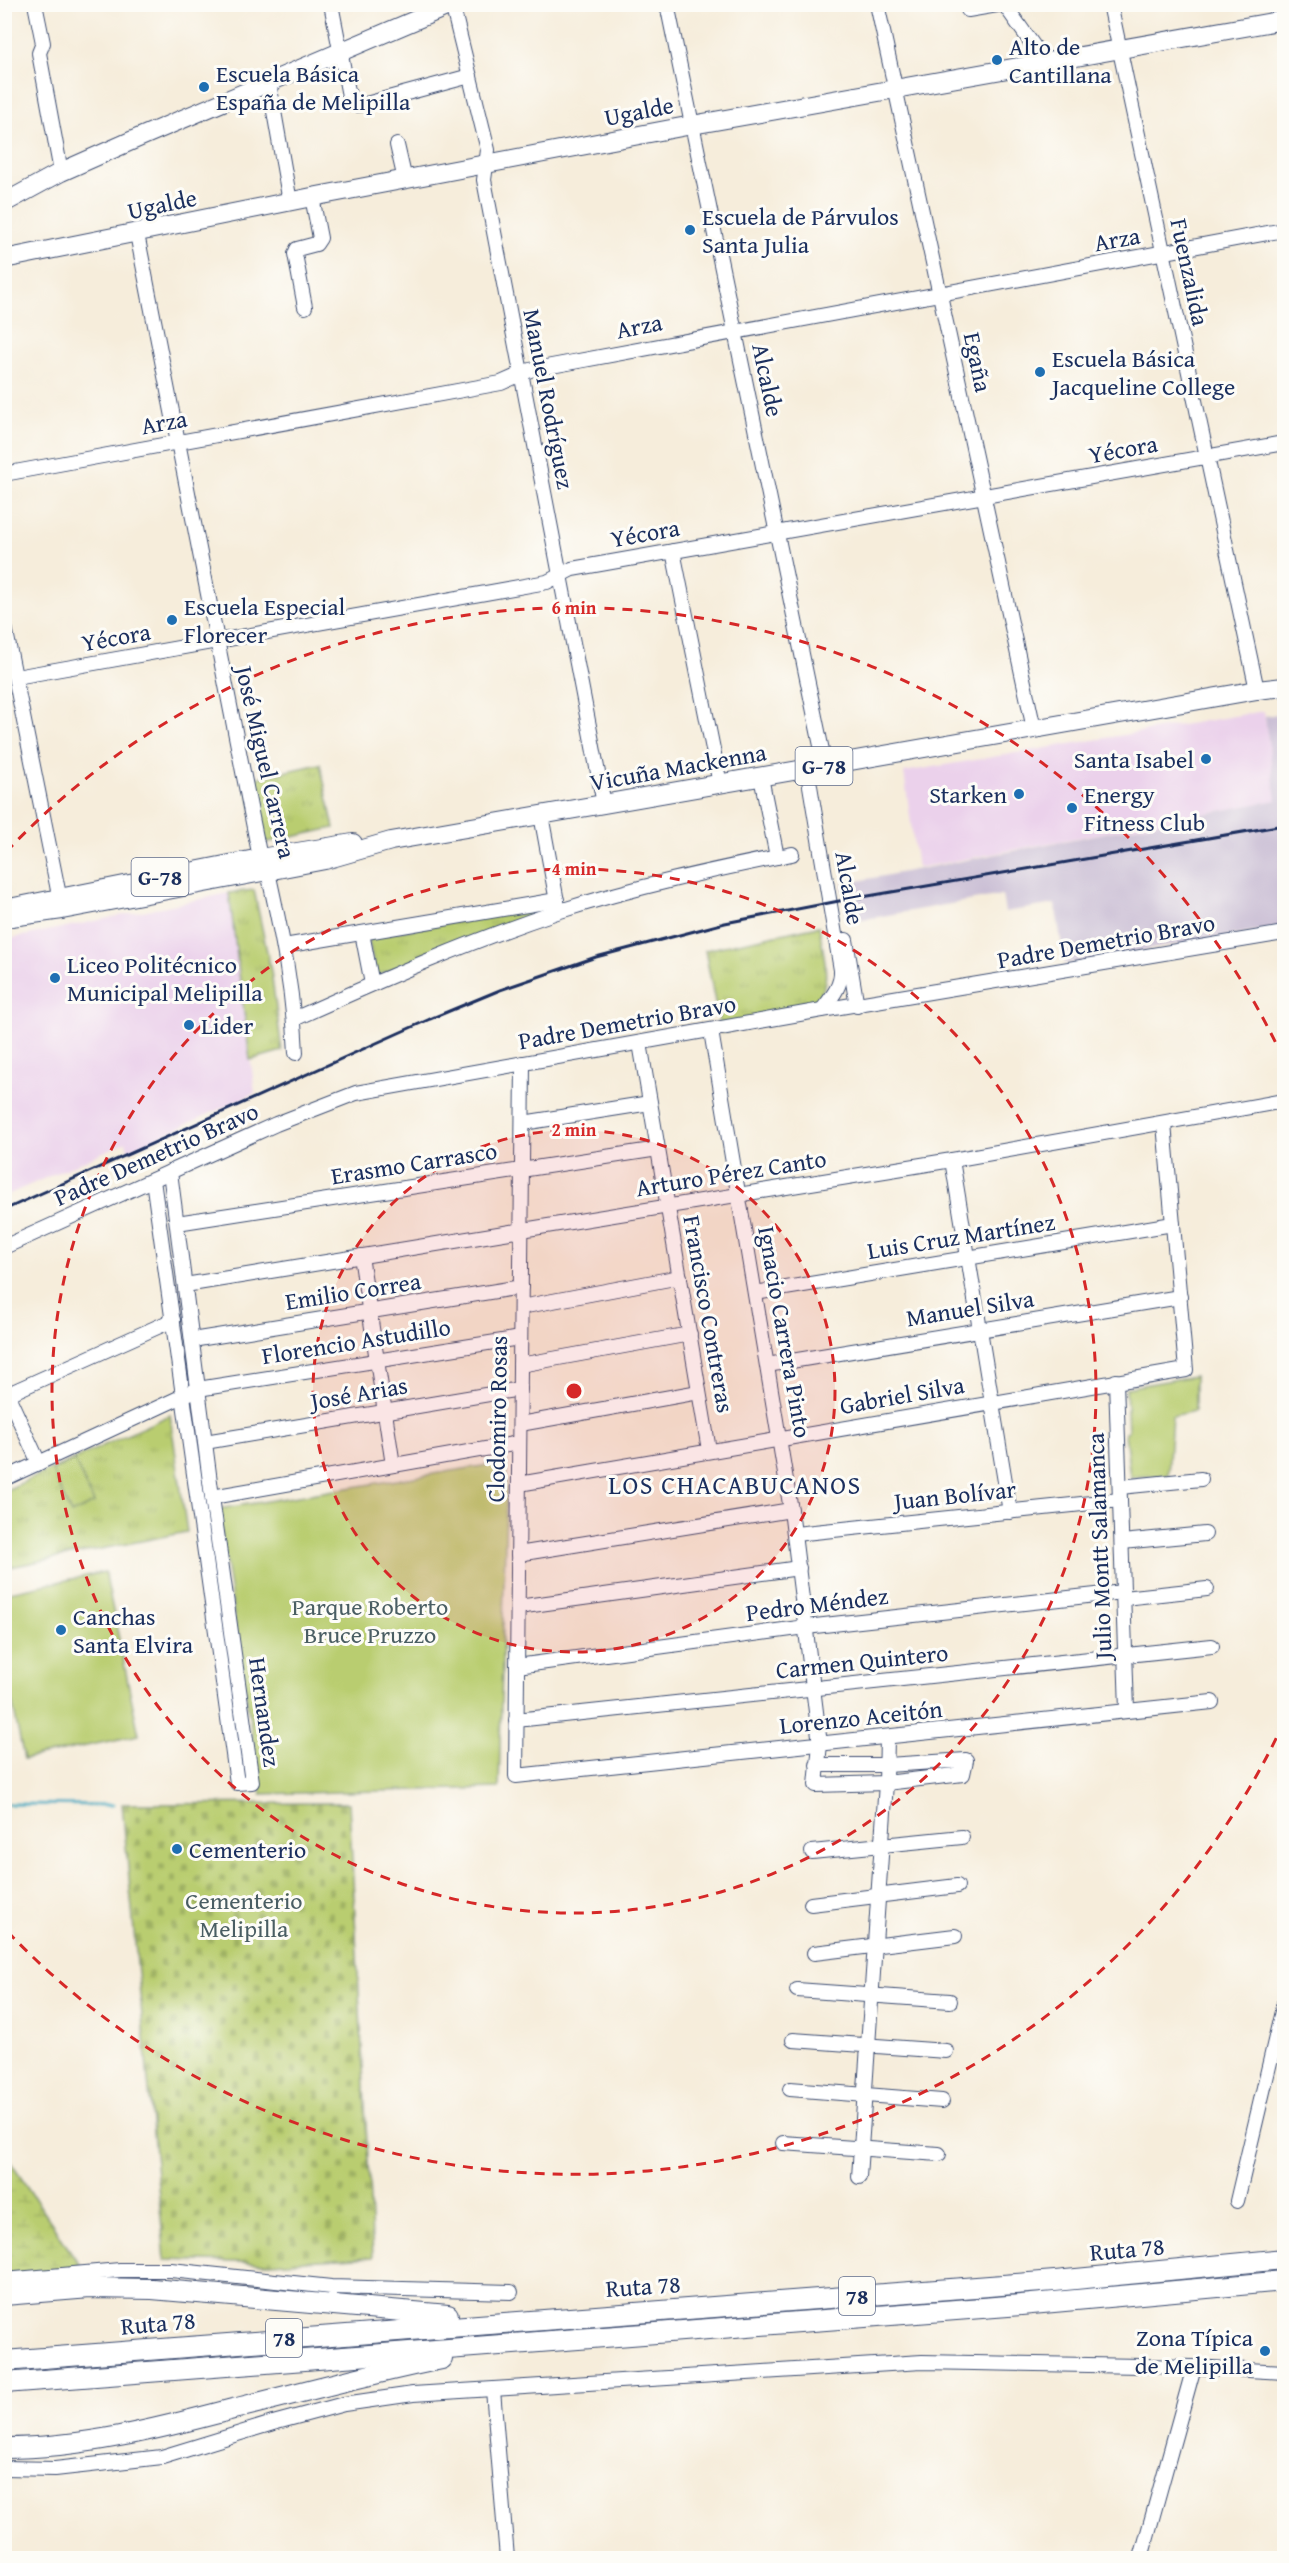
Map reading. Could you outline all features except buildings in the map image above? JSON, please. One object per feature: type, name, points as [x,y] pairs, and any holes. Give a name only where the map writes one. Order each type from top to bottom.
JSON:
[{"type":"highway","name":"Ruta 78","points":[[4,2361],[1055,2281],[1284,2259]]},
{"type":"highway","name":"Ruta 78","points":[[4,2383],[1055,2302],[1284,2281]]},
{"type":"highway","points":[[4,2295],[64,2289],[122,2288],[425,2314],[564,2317]]},
{"type":"highway","points":[[4,2448],[67,2445],[133,2433],[389,2370],[541,2341]]},
{"type":"main road","points":[[4,203],[61,172],[452,5]]},
{"type":"main road","name":"Ugalde","points":[[4,259],[137,234],[290,201],[692,125],[1284,20]]},
{"type":"main road","name":"Vicuña Mackenna","points":[[1257,690],[1284,680]]},
{"type":"main road","name":"Vicuña Mackenna","points":[[4,918],[61,903],[264,865],[346,844],[391,841],[1284,687]]},
{"type":"main road","name":"Vicuña Mackenna","points":[[4,909],[61,903]]},
{"type":"street","points":[[35,4],[43,43],[39,53],[61,172]]},
{"type":"street","points":[[331,4],[349,96],[356,105],[470,76]]},
{"type":"street","name":"Alcalde","points":[[667,4],[777,533],[857,1006]]},
{"type":"street","name":"Egaña","points":[[877,4],[1034,729]]},
{"type":"street","points":[[968,10],[1003,4],[1046,62]]},
{"type":"street","name":"Fuenzalida","points":[[1110,4],[1257,690]]},
{"type":"street","name":"Manuel Rodríguez","points":[[452,5],[488,150],[484,180],[604,804]]},
{"type":"street","points":[[269,83],[290,201]]},
{"type":"street","points":[[397,145],[405,180]]},
{"type":"street","points":[[305,308],[295,254],[297,249],[316,244],[320,238],[312,197]]},
{"type":"street","name":"Arza","points":[[4,474],[501,383],[530,370],[1284,230]]},
{"type":"street","name":"José Miguel Carrera","points":[[137,234],[217,641],[264,865],[284,946],[294,1018],[296,1053]]},
{"type":"street","name":"Yécora","points":[[16,677],[547,582],[572,569],[1284,443]]},
{"type":"street","points":[[673,551],[720,784]]},
{"type":"street","points":[[4,622],[61,903]]},
{"type":"street","name":"Alcalde","points":[[816,767],[842,970],[842,977],[834,995],[822,1010]]},
{"type":"street","points":[[760,777],[777,857]]},
{"type":"street","points":[[541,815],[558,906]]},
{"type":"street","points":[[284,946],[558,906],[792,854]]},
{"type":"street","points":[[294,1018],[558,906]]},
{"type":"street","points":[[362,933],[372,984]]},
{"type":"street","name":"Padre Demetrio Bravo","points":[[4,1247],[340,1098],[380,1087],[1284,933]]},
{"type":"street","name":"Ignacio Carrera Pinto","points":[[711,1031],[795,1534],[820,1744],[816,1785],[886,1783]]},
{"type":"street","name":"Francisco Contreras","points":[[640,1043],[709,1450]]},
{"type":"street","name":"Clodomiro Rosas","points":[[516,1776],[523,1063]]},
{"type":"street","name":"Arturo Pérez Canto","points":[[185,1285],[952,1160],[1284,1101]]},
{"type":"street","points":[[523,1123],[650,1103]]},
{"type":"street","points":[[1164,1124],[1180,1297]]},
{"type":"street","name":"Erasmo Carrasco","points":[[177,1223],[658,1149]]},
{"type":"street","points":[[952,1160],[1010,1512]]},
{"type":"street","name":"Hernandez","points":[[153,1180],[237,1783],[252,1782],[170,1172]]},
{"type":"street","name":"Luis Cruz Martínez","points":[[755,1293],[1173,1224]]},
{"type":"street","points":[[361,1256],[393,1465]]},
{"type":"street","points":[[521,1306],[680,1277]]},
{"type":"street","name":"Emilio Correa","points":[[192,1340],[521,1287]]},
{"type":"street","name":"Manuel Silva","points":[[767,1365],[1180,1297]]},
{"type":"street","name":"Gabriel Silva","points":[[519,1484],[1186,1370],[1180,1297]]},
{"type":"street","points":[[39,1463],[6,1395],[173,1320]]},
{"type":"street","points":[[520,1365],[690,1334]]},
{"type":"street","name":"Florencio Astudillo","points":[[4,1479],[198,1389],[520,1338]]},
{"type":"street","name":"Julio Montt Salamanca","points":[[1116,1381],[1127,1710]]},
{"type":"street","name":"José Arias","points":[[205,1442],[520,1389]]},
{"type":"street","points":[[520,1424],[699,1392]]},
{"type":"street","points":[[212,1497],[519,1443]]},
{"type":"street","name":"Juan Bolívar","points":[[795,1534],[1010,1512],[1202,1479]]},
{"type":"street","points":[[518,1554],[791,1510]]},
{"type":"street","points":[[1122,1542],[1205,1534]]},
{"type":"street","points":[[518,1606],[799,1568]]},
{"type":"street","name":"Pedro Méndez","points":[[517,1666],[806,1627],[1123,1595],[1207,1589]]},
{"type":"street","name":"Carmen Quintero","points":[[516,1720],[1212,1646]]},
{"type":"street","name":"Lorenzo Aceitón","points":[[516,1776],[1212,1702]]},
{"type":"street","points":[[859,2177],[888,1737]]},
{"type":"street","points":[[817,1765],[887,1765],[966,1760],[963,1774],[886,1783]]},
{"type":"street","points":[[812,1852],[962,1836]]},
{"type":"street","points":[[811,1904],[957,1886]]},
{"type":"street","points":[[814,1953],[955,1936]]},
{"type":"street","points":[[798,1990],[950,2001]]},
{"type":"street","points":[[1237,2201],[1284,2003]]},
{"type":"street","points":[[793,2040],[946,2051]]},
{"type":"street","points":[[790,2089],[942,2101]]},
{"type":"street","points":[[783,2144],[939,2154]]},
{"type":"street","points":[[4,2280],[120,2270],[171,2270],[331,2287],[511,2292]]},
{"type":"street","points":[[4,2468],[55,2469],[162,2457],[273,2422],[344,2404],[413,2394],[922,2362],[1194,2367],[1284,2372]]},
{"type":"street","points":[[1141,2559],[1194,2367]]},
{"type":"street","points":[[493,2390],[507,2559]]},
{"type":"shaded area","points":[[1264,711],[1277,800],[917,868],[904,772]]},
{"type":"shaded area","points":[[1284,713],[1284,926],[1065,964],[1055,904],[1005,912],[1002,895],[848,922],[842,884],[1276,800],[1265,716]]},
{"type":"shaded area","points":[[229,893],[255,1093],[128,1151],[126,1142],[5,1196],[4,940]]},
{"type":"green space","points":[[320,764],[334,828],[259,844],[246,780]]},
{"type":"green space","points":[[254,890],[271,971],[282,1051],[250,1060],[229,893]]},
{"type":"green space","points":[[531,908],[532,916],[376,976],[368,937]]},
{"type":"green space","points":[[819,926],[825,961],[825,981],[818,1002],[810,1013],[721,1033],[705,950]]},
{"type":"green space","points":[[1195,1376],[1195,1411],[1172,1416],[1168,1475],[1130,1477],[1125,1433],[1128,1432],[1126,1388]]},
{"type":"green space","points":[[170,1415],[187,1532],[5,1568],[4,1491]]},
{"type":"green space","points":[[74,1460],[94,1503],[71,1514],[52,1470]]},
{"type":"green space","name":"Parque Roberto Bruce Pruzzo","points":[[507,1462],[499,1788],[261,1794],[218,1509]]},
{"type":"green space","name":"Canchas Santa Elvira","points":[[105,1572],[139,1735],[24,1759],[5,1667],[5,1593]]},
{"type":"green space","name":"Cementerio Melipilla","points":[[349,1803],[373,2257],[270,2263],[165,2260],[122,1804]]},
{"type":"green space","points":[[5,2154],[85,2273],[5,2281]]},
{"type":"waterway","points":[[4,1804],[113,1805]]},
{"type":"railway","points":[[4,1210],[430,1019],[500,990],[596,957],[725,923],[839,901],[1284,825]]},
{"type":"place","name":"Alto de Cantillana","points":[[997,60]]},
{"type":"place","name":"Escuela Básica España de Melipilla","points":[[204,87]]},
{"type":"place","name":"Escuela de Párvulos Santa Julia","points":[[690,230]]},
{"type":"place","name":"Escuela Básica Jacqueline College","points":[[1040,372]]},
{"type":"place","name":"Escuela Especial Florecer","points":[[172,620]]},
{"type":"place","name":"Santa Isabel","points":[[1206,759]]},
{"type":"place","name":"Starken","points":[[1019,794]]},
{"type":"place","name":"Energy Fitness Club","points":[[1072,808]]},
{"type":"place","name":"Liceo Politécnico Municipal Melipilla","points":[[55,978]]},
{"type":"place","name":"Lider","points":[[189,1025]]},
{"type":"place","name":"Canchas Santa Elvira","points":[[61,1630]]},
{"type":"place","name":"Cementerio","points":[[177,1849]]},
{"type":"place","name":"Zona Típica de Melipilla","points":[[1265,2351]]},
{"type":"district","name":"LOS CHACABUCANOS","points":[[735,1484]]}]
